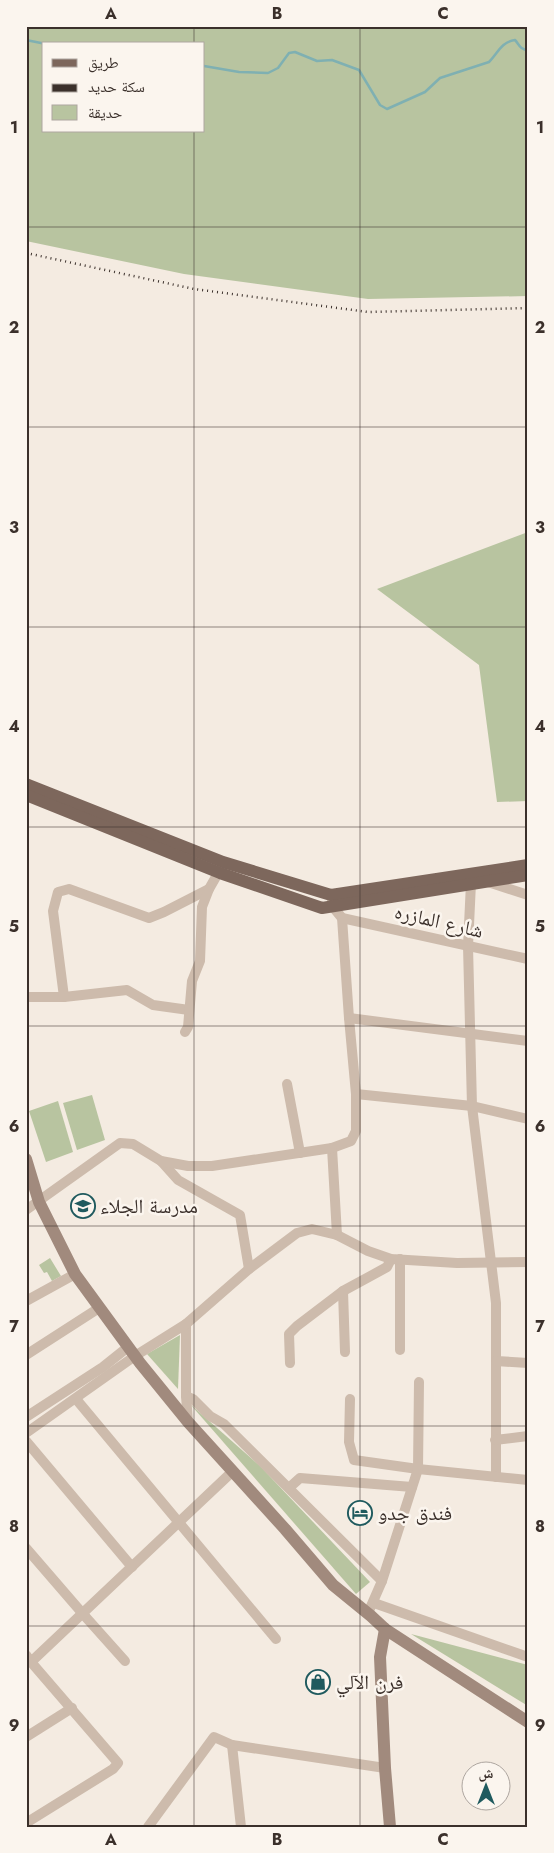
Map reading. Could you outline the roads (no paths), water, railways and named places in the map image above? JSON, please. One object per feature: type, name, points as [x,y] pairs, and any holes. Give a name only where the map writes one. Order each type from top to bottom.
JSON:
[{"type":"main road","points":[[26,784],[221,867]]},
{"type":"main road","points":[[26,795],[221,867],[332,901],[471,883],[485,876],[528,875]]},
{"type":"main road","points":[[332,901],[485,876],[528,865]]},
{"type":"main road","points":[[26,1159],[39,1202],[75,1274],[99,1308],[188,1422],[333,1585],[371,1608],[385,1629],[528,1722]]},
{"type":"main road","points":[[385,1629],[380,1657],[385,1768],[390,1827]]},
{"type":"street","points":[[185,1032],[188,1027],[192,981],[200,960],[202,907],[221,867]]},
{"type":"street","points":[[485,876],[528,895]]},
{"type":"street","points":[[471,883],[468,946],[472,1106],[496,1303],[496,1477]]},
{"type":"street","points":[[64,997],[54,911],[58,892],[69,889],[149,918],[209,889]]},
{"type":"street","points":[[161,1161],[188,1166],[212,1166],[332,1148],[351,1140],[356,1131],[356,1094],[348,1018],[342,918],[332,901]]},
{"type":"street","name":"شارع المازره","points":[[342,918],[528,959]]},
{"type":"street","points":[[26,997],[64,997],[127,990],[153,1004],[189,1010]]},
{"type":"street","points":[[348,1018],[528,1041]]},
{"type":"street","points":[[287,1084],[300,1153]]},
{"type":"street","points":[[356,1094],[472,1106],[528,1119]]},
{"type":"street","points":[[26,1210],[120,1142],[133,1144],[161,1161],[178,1180],[240,1215],[250,1268]]},
{"type":"street","points":[[332,1148],[337,1234]]},
{"type":"street","points":[[26,1417],[103,1366],[186,1324],[250,1268],[297,1233],[312,1229],[337,1234],[368,1251],[395,1259],[491,1263],[528,1262]]},
{"type":"street","points":[[290,1363],[289,1334],[297,1326],[343,1291],[387,1267],[395,1259]]},
{"type":"street","points":[[395,1259],[400,1350]]},
{"type":"street","points":[[26,1301],[75,1274]]},
{"type":"street","points":[[343,1291],[346,1352]]},
{"type":"street","points":[[26,1355],[99,1308]]},
{"type":"street","points":[[186,1324],[188,1422]]},
{"type":"street","points":[[26,1433],[76,1399],[131,1351]]},
{"type":"street","points":[[496,1361],[528,1363]]},
{"type":"street","points":[[419,1382],[418,1469],[371,1608],[528,1657]]},
{"type":"street","points":[[186,1396],[193,1399],[210,1416],[224,1424],[290,1487],[382,1580]]},
{"type":"street","points":[[76,1399],[276,1639]]},
{"type":"street","points":[[350,1399],[348,1442],[354,1460],[418,1469],[528,1480]]},
{"type":"street","points":[[495,1440],[528,1436]]},
{"type":"street","points":[[26,1442],[132,1567]]},
{"type":"street","points":[[26,1823],[118,1763],[29,1659],[83,1614],[233,1471]]},
{"type":"street","points":[[290,1487],[300,1478],[412,1487]]},
{"type":"street","points":[[26,1548],[125,1661]]},
{"type":"street","points":[[26,1738],[72,1708]]},
{"type":"street","points":[[148,1827],[214,1737],[232,1745],[385,1768]]},
{"type":"street","points":[[232,1745],[241,1827]]},
{"type":"waterway","points":[[26,40],[42,43]]},
{"type":"waterway","points":[[205,66],[239,72],[268,73],[278,68],[289,53],[295,52],[317,61],[332,60],[359,70],[380,105],[387,109],[425,92],[440,78],[489,62],[503,45],[510,41],[515,40],[521,48],[528,50]]},
{"type":"railway","points":[[26,253],[194,289],[368,312],[528,308]]},
{"type":"place","name":"مدرسة الجلاء","points":[[83,1206]]},
{"type":"place","name":"فندق جدو","points":[[360,1513]]},
{"type":"place","name":"فرن الآلي","points":[[318,1682]]}]
